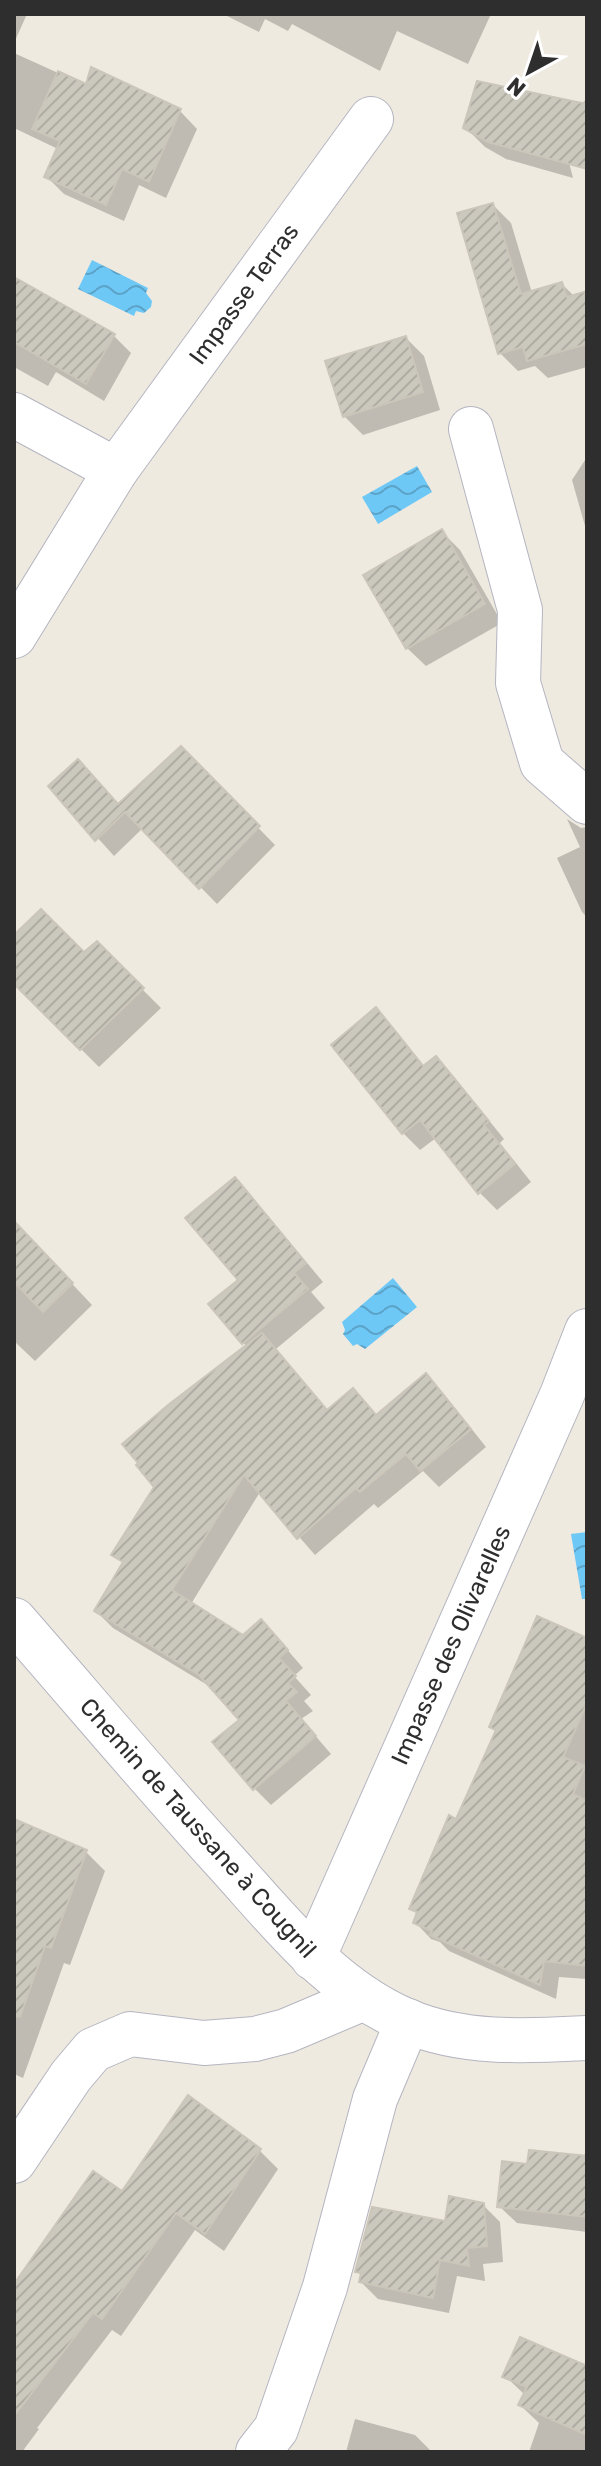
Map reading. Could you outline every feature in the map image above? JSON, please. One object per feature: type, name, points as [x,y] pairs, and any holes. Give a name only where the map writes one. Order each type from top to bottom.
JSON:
[{"type":"street","name":"Impasse Terras","points":[[14,636],[116,470],[371,119]]},
{"type":"street","points":[[14,415],[116,470]]},
{"type":"street","points":[[471,429],[520,610],[518,683],[542,763],[587,802]]},
{"type":"street","name":"Impasse des Olivarelles","points":[[313,1958],[562,1395],[587,1331]]},
{"type":"street","name":"Chemin de Taussane à Cougnil","points":[[14,1620],[313,1958],[364,1998],[408,2021],[443,2032],[515,2042],[587,2038]]},
{"type":"street","points":[[14,2161],[71,2076],[93,2050],[130,2034],[204,2043],[255,2039],[286,2031],[364,1998]]},
{"type":"street","points":[[258,2452],[276,2429],[325,2287],[375,2099],[408,2021]]},
{"type":"water","points":[[92,260],[148,288],[146,293],[152,301],[151,307],[144,313],[136,311],[134,316],[78,289]]},
{"type":"water","points":[[417,466],[432,492],[378,524],[362,497]]},
{"type":"water","points":[[393,1278],[417,1307],[365,1349],[357,1344],[353,1346],[343,1334],[342,1322]]},
{"type":"water","points":[[587,1532],[587,1599],[582,1599],[571,1534]]},
{"type":"building","points":[[91,67],[181,109],[149,182],[122,169],[106,205],[44,177],[60,141],[32,129],[58,71],[86,84]]},
{"type":"building","points":[[477,81],[587,104],[587,169],[488,142],[463,128]]},
{"type":"building","points":[[493,203],[521,294],[562,282],[567,297],[587,291],[587,344],[527,361],[523,347],[498,354],[457,213]]},
{"type":"building","points":[[14,277],[115,334],[86,384],[14,342]]},
{"type":"building","points":[[406,336],[423,392],[343,417],[325,361]]},
{"type":"building","points":[[442,529],[485,604],[406,649],[363,575]]},
{"type":"building","points":[[181,746],[260,826],[199,889],[125,812],[95,841],[48,786],[78,759],[118,804]]},
{"type":"building","points":[[41,909],[84,952],[97,941],[144,988],[80,1050],[14,984],[14,935]]},
{"type":"building","points":[[376,1007],[423,1066],[436,1056],[489,1121],[484,1125],[515,1164],[478,1194],[420,1120],[402,1134],[331,1045]]},
{"type":"building","points":[[235,1177],[306,1263],[294,1273],[308,1289],[242,1344],[208,1304],[238,1280],[185,1218]]},
{"type":"building","points":[[14,1221],[73,1283],[43,1312],[14,1282]]},
{"type":"building","points":[[262,1333],[327,1410],[353,1388],[376,1415],[426,1373],[471,1429],[420,1471],[406,1454],[360,1492],[356,1488],[297,1539],[244,1475],[172,1590],[243,1635],[261,1619],[288,1650],[279,1658],[296,1676],[288,1683],[297,1692],[286,1701],[316,1736],[253,1790],[212,1742],[239,1720],[199,1675],[94,1611],[123,1562],[111,1555],[154,1487],[122,1444]]},
{"type":"building","points":[[537,1616],[587,1638],[587,1703],[563,1757],[585,1766],[573,1794],[587,1801],[587,1966],[544,1961],[540,1985],[430,1935],[432,1931],[413,1923],[417,1912],[409,1909],[449,1815],[456,1819],[496,1730],[489,1727]]},
{"type":"building","points":[[14,1819],[87,1850],[51,1948],[45,1946],[20,2017],[14,2016]]},
{"type":"building","points":[[188,2095],[261,2149],[205,2234],[176,2213],[102,2319],[93,2313],[14,2416],[14,2284],[93,2171],[122,2191]]},
{"type":"building","points":[[529,2150],[587,2156],[587,2217],[497,2207],[502,2161],[527,2164]]},
{"type":"building","points":[[449,2196],[484,2203],[487,2246],[467,2248],[469,2266],[440,2260],[433,2298],[359,2282],[361,2273],[355,2272],[372,2207],[445,2221]]},
{"type":"building","points":[[520,2337],[587,2366],[587,2435],[518,2405],[527,2387],[502,2377]]}]
